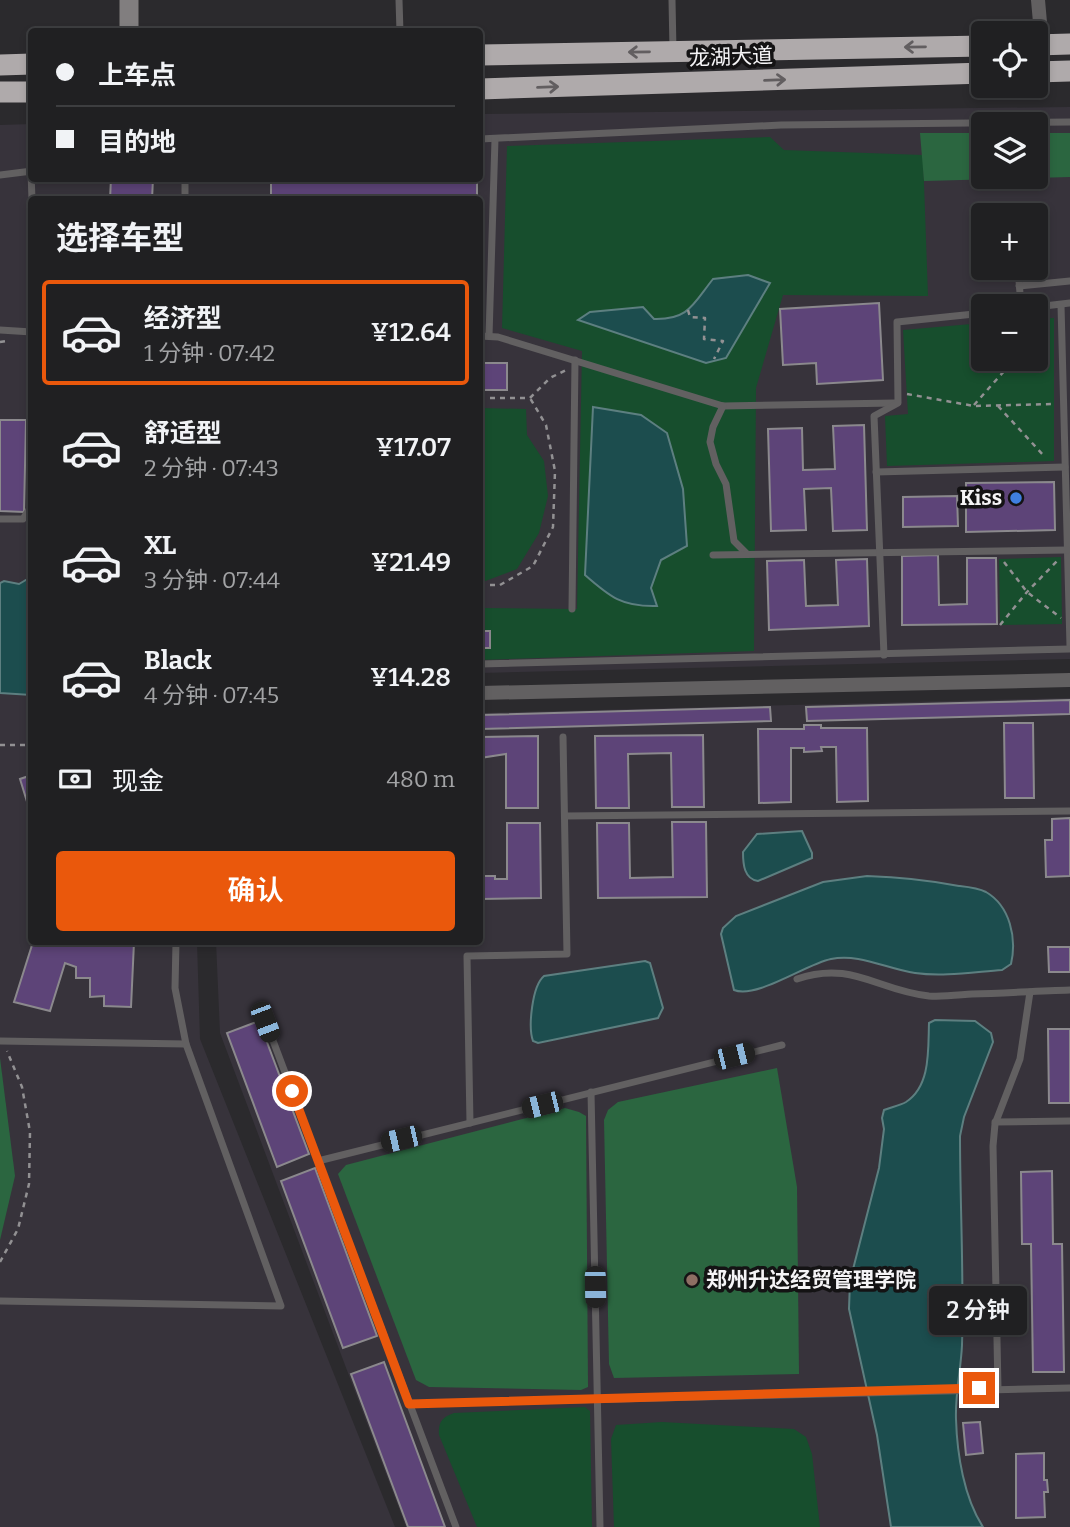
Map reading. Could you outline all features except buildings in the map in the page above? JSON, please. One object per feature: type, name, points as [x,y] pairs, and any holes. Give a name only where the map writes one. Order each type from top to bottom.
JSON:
[{"type":"highway","points":[[1048,45],[1070,44]]},
{"type":"highway","name":"龙湖大道","points":[[483,55],[971,46]]},
{"type":"highway","points":[[0,65],[28,65]]},
{"type":"highway","points":[[1048,72],[1070,71]]},
{"type":"highway","name":"龙湖大道","points":[[483,89],[971,73]]},
{"type":"highway","points":[[0,92],[28,92]]},
{"type":"street","points":[[129,0],[129,28]]},
{"type":"street","points":[[1038,0],[1038,21]]},
{"type":"street","points":[[483,693],[1070,680]]},
{"type":"lane","points":[[399,0],[400,28]]},
{"type":"lane","points":[[672,0],[673,51]]},
{"type":"lane","points":[[483,139],[781,125],[1070,122]]},
{"type":"lane","points":[[489,336],[495,139]]},
{"type":"lane","points":[[0,175],[28,171]]},
{"type":"lane","points":[[1019,280],[1020,294]]},
{"type":"lane","points":[[1019,286],[1070,281]]},
{"type":"lane","points":[[1048,306],[1070,303]]},
{"type":"lane","points":[[483,664],[1070,648],[1065,467],[1067,404],[1061,305]]},
{"type":"lane","points":[[898,403],[897,322],[971,314]]},
{"type":"lane","points":[[0,330],[28,332]]},
{"type":"lane","points":[[483,336],[498,337],[575,363],[723,406],[898,403]]},
{"type":"lane","points":[[572,609],[575,363]]},
{"type":"lane","points":[[884,654],[874,416],[898,403]]},
{"type":"lane","points":[[723,406],[713,427],[710,442],[716,464],[726,484],[734,541],[747,554]]},
{"type":"lane","points":[[876,472],[1065,467]]},
{"type":"lane","points":[[0,519],[23,519],[28,511]]},
{"type":"lane","points":[[713,555],[1068,550]]},
{"type":"lane","points":[[470,1123],[467,956],[568,954],[563,737]]},
{"type":"lane","points":[[565,816],[1070,811]]},
{"type":"lane","points":[[0,1301],[281,1306],[186,1045],[176,988],[176,945]]},
{"type":"lane","points":[[797,979],[814,973],[848,974],[929,996],[1070,990]]},
{"type":"lane","points":[[998,1388],[992,1164],[995,1122],[1020,1059],[1030,992]]},
{"type":"lane","points":[[265,1022],[456,1527]]},
{"type":"lane","points":[[1,1041],[186,1045]]},
{"type":"lane","points":[[318,1161],[356,1149],[782,1045]]},
{"type":"lane","points":[[591,1092],[600,1527]]},
{"type":"lane","points":[[995,1122],[1070,1121]]},
{"type":"lane","points":[[409,1404],[1070,1388]]},
{"type":"path","points":[[688,310],[690,317],[705,318],[704,339],[723,341],[714,359]]},
{"type":"path","points":[[483,398],[530,398],[551,377],[575,363]]},
{"type":"path","points":[[974,406],[1004,371]]},
{"type":"path","points":[[898,392],[974,406],[1067,404]]},
{"type":"path","points":[[483,585],[500,585],[533,566],[553,527],[555,471],[546,425],[530,398]]},
{"type":"path","points":[[998,406],[1054,468]]},
{"type":"path","points":[[1000,625],[1027,592],[1068,550]]},
{"type":"path","points":[[995,551],[1027,592],[1069,625]]},
{"type":"path","points":[[0,745],[28,745]]},
{"type":"path","points":[[0,1262],[18,1229],[29,1184],[30,1132],[22,1087],[1,1041]]},
{"type":"shaded area","points":[[1070,107],[1070,659],[483,673],[483,196],[28,196],[28,945],[197,945],[200,1039],[395,1527],[0,1527],[0,125],[28,124],[28,182],[483,182],[483,114]]},
{"type":"shaded area","name":"郑州升达经贸管理学院","points":[[1070,698],[1070,1527],[406,1527],[220,1033],[216,945],[483,945],[483,713]]},
{"type":"green space","points":[[920,133],[971,133],[971,180],[924,181]]},
{"type":"green space","points":[[1048,133],[1070,133],[1070,177],[1048,178]]},
{"type":"green space","points":[[770,137],[784,150],[923,155],[928,296],[783,295],[756,388],[754,651],[483,660],[483,608],[577,609],[582,351],[502,328],[507,146]]},
{"type":"green space","points":[[1048,318],[1054,318],[1054,461],[887,466],[885,416],[908,414],[903,330],[971,324],[971,371],[1048,371]]},
{"type":"green space","points":[[483,408],[526,409],[527,435],[544,461],[548,496],[539,533],[517,569],[483,582]]},
{"type":"green space","points":[[1061,557],[1062,624],[1000,625],[999,559]]},
{"type":"green space","points":[[0,1058],[15,1176],[0,1240]]},
{"type":"green space","points":[[777,1068],[797,1187],[799,1374],[614,1378],[609,1364],[604,1120],[608,1110],[618,1102]]},
{"type":"green space","points":[[565,1108],[586,1116],[588,1387],[581,1390],[429,1387],[416,1380],[338,1174],[346,1165]]},
{"type":"green space","points":[[585,1407],[590,1411],[592,1527],[477,1527],[439,1435],[440,1423],[444,1418],[454,1413]]},
{"type":"green space","points":[[662,1422],[794,1429],[806,1437],[812,1454],[820,1527],[614,1527],[611,1439],[616,1425]]},
{"type":"water","points":[[748,275],[770,283],[726,358],[706,363],[578,320],[590,312],[643,307],[654,319],[675,317],[695,303],[713,279]]},
{"type":"water","points":[[593,407],[641,415],[667,433],[683,489],[687,546],[661,560],[651,588],[657,606],[635,605],[617,599],[585,575]]},
{"type":"water","points":[[28,579],[28,695],[0,693],[0,583],[4,581],[19,584]]},
{"type":"water","points":[[802,831],[812,858],[758,881],[747,874],[743,852],[757,834]]},
{"type":"water","points":[[867,876],[924,880],[986,892],[1001,906],[1010,923],[1013,944],[1011,964],[1002,970],[926,974],[852,958],[831,959],[755,990],[734,990],[721,934],[723,928],[736,916],[823,882]]},
{"type":"water","points":[[645,961],[650,963],[663,1008],[658,1018],[538,1043],[533,1041],[532,1007],[537,988],[544,976]]},
{"type":"water","points":[[935,1020],[975,1021],[991,1033],[993,1042],[964,1117],[960,1136],[962,1319],[956,1419],[966,1489],[983,1527],[891,1527],[877,1435],[849,1309],[850,1281],[879,1168],[884,1110],[906,1102],[920,1087],[928,1055],[929,1023]]},
{"type":"place","name":"Kiss","points":[[1016,498]]},
{"type":"place","name":"郑州升达经贸管理学院","points":[[692,1280]]},
{"type":"route","points":[[292,1091],[409,1404],[979,1388]]}]
